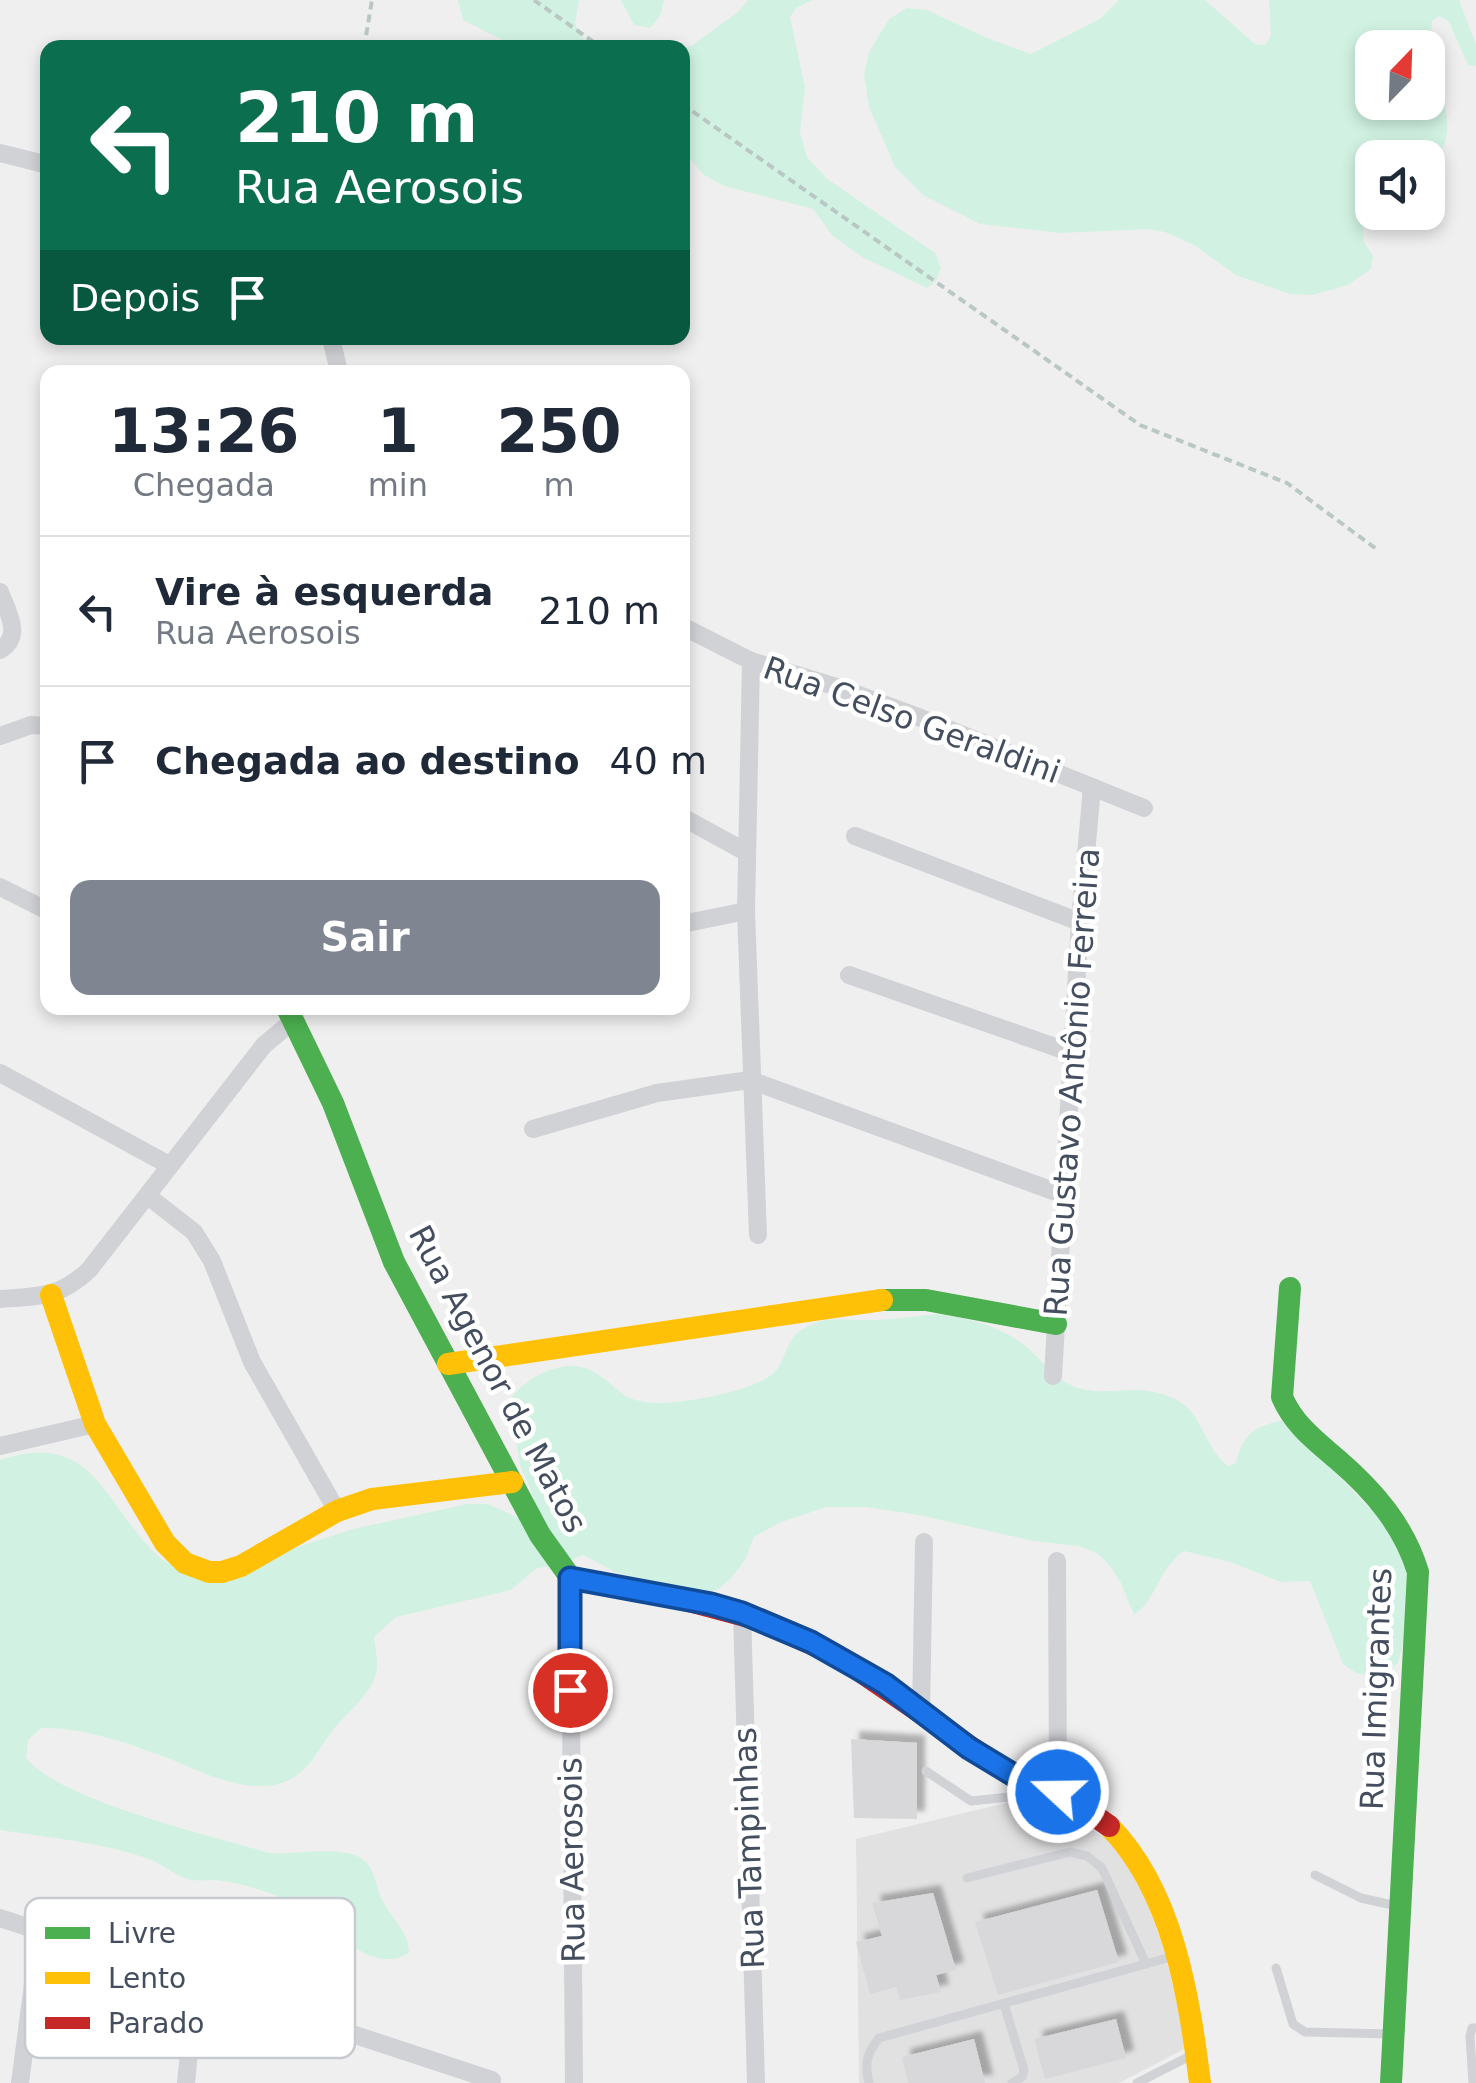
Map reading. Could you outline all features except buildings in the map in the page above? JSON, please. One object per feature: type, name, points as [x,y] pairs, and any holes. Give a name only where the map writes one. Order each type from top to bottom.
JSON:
[{"type":"street","points":[[0,153],[40,163]]},
{"type":"street","points":[[0,592],[14,631],[12,640],[0,650]]},
{"type":"street","name":"Rua Celso Geraldini","points":[[690,630],[751,662],[837,687],[1144,808]]},
{"type":"street","points":[[751,662],[746,911],[758,1236]]},
{"type":"street","points":[[0,736],[40,726]]},
{"type":"street","name":"Rua Gustavo Antônio Ferreira","points":[[1053,1376],[1080,922],[1092,787]]},
{"type":"street","points":[[690,822],[746,852]]},
{"type":"street","points":[[855,836],[1080,922]]},
{"type":"street","points":[[0,887],[40,908]]},
{"type":"street","points":[[690,922],[746,911]]},
{"type":"street","points":[[849,975],[1074,1054]]},
{"type":"street","points":[[0,1299],[51,1295],[69,1289],[90,1270],[289,1015]]},
{"type":"street","name":"Rua Agenor de Matos","points":[[290,1015],[332,1103],[394,1262],[540,1535],[570,1578],[742,1613],[826,1650],[885,1684],[969,1748],[1012,1774],[1058,1792],[1095,1814],[1138,1861],[1160,1907],[1200,2083]]},
{"type":"street","points":[[0,1074],[170,1165]]},
{"type":"street","points":[[532,1130],[657,1092],[750,1080],[1064,1195]]},
{"type":"street","points":[[148,1196],[194,1232],[212,1260],[252,1362],[337,1511]]},
{"type":"street","name":"Rua Imigrantes","points":[[1290,1288],[1282,1397],[1288,1412],[1298,1426],[1350,1470],[1400,1526],[1412,1548],[1418,1572],[1391,2083]]},
{"type":"street","points":[[51,1295],[95,1424],[165,1544],[184,1563],[222,1572],[241,1566],[337,1511],[372,1500],[512,1482]]},
{"type":"street","points":[[448,1364],[870,1300],[926,1300],[1056,1324]]},
{"type":"street","points":[[0,1446],[95,1424]]},
{"type":"street","points":[[921,1714],[924,1542]]},
{"type":"street","points":[[1057,1561],[1058,1792]]},
{"type":"street","name":"Rua Aerosois","points":[[570,1578],[574,2083]]},
{"type":"street","name":"Rua Tampinhas","points":[[742,1613],[756,2083]]},
{"type":"street","points":[[0,1918],[25,1926]]},
{"type":"street","points":[[355,2035],[492,2082]]},
{"type":"street","points":[[20,2083],[25,2045]]},
{"type":"street","points":[[186,2083],[188,2058]]},
{"type":"lane","points":[[926,1771],[971,1802],[1009,1798],[1035,1783]]},
{"type":"lane","points":[[968,1878],[1070,1852],[1087,1856],[1102,1868],[1146,1964]]},
{"type":"lane","points":[[1316,1875],[1361,1898],[1400,1906]]},
{"type":"lane","points":[[868,2083],[864,2067],[879,2038],[1174,1957]]},
{"type":"lane","points":[[1276,1968],[1293,2024],[1305,2032],[1394,2034]]},
{"type":"lane","points":[[1004,2004],[1024,2070],[1022,2077],[1012,2083]]},
{"type":"lane","points":[[1473,2083],[1470,2036],[1472,2028],[1476,2028]]},
{"type":"lane","points":[[1137,2083],[1196,2053]]},
{"type":"path","points":[[365,40],[372,0]]},
{"type":"path","points":[[534,0],[591,40]]},
{"type":"path","points":[[690,110],[1140,425],[1287,483],[1379,551]]},
{"type":"shaded area","points":[[1035,1796],[1119,1846],[1143,1891],[1164,1950],[1188,2047],[1119,2083],[859,2083],[856,1839]]},
{"type":"green space","points":[[458,0],[579,0],[575,24],[584,40],[502,40],[463,20]]},
{"type":"green space","points":[[621,0],[664,0],[660,16],[650,28],[634,25]]},
{"type":"green space","points":[[748,0],[812,0],[796,8],[790,17],[805,87],[800,132],[807,157],[826,178],[935,253],[941,268],[936,281],[927,288],[862,257],[832,235],[813,209],[724,186],[704,175],[690,159],[690,46],[738,12]]},
{"type":"green space","points":[[1119,0],[1205,0],[1255,44],[1265,45],[1271,36],[1269,0],[1459,0],[1476,44],[1476,66],[1468,65],[1449,22],[1439,16],[1432,21],[1431,30],[1355,30],[1355,120],[1445,120],[1445,107],[1447,135],[1445,141],[1355,140],[1355,230],[1363,230],[1364,242],[1373,256],[1371,269],[1348,285],[1312,295],[1290,294],[1236,275],[1194,245],[1165,232],[1148,229],[1061,233],[980,224],[923,195],[895,167],[869,107],[864,74],[869,52],[889,19],[907,8],[927,10],[1031,54],[1100,19]]},
{"type":"green space","points":[[937,1314],[971,1320],[1004,1332],[1062,1380],[1078,1388],[1163,1394],[1186,1406],[1228,1466],[1236,1463],[1252,1432],[1286,1420],[1395,1535],[1407,1574],[1406,1633],[1398,1663],[1383,1677],[1356,1673],[1343,1664],[1310,1581],[1281,1582],[1230,1562],[1184,1551],[1134,1615],[1110,1566],[1098,1554],[1079,1546],[1033,1541],[919,1515],[866,1507],[826,1507],[779,1523],[754,1537],[745,1560],[732,1577],[708,1593],[650,1590],[583,1555],[561,1565],[537,1568],[511,1590],[396,1617],[374,1637],[377,1668],[366,1693],[308,1766],[287,1781],[254,1786],[236,1783],[127,1743],[69,1730],[41,1728],[28,1740],[26,1757],[43,1773],[101,1802],[269,1853],[340,1852],[364,1860],[407,1939],[409,1953],[395,1959],[381,1959],[355,1947],[355,1898],[281,1898],[227,1882],[187,1879],[151,1860],[114,1849],[0,1830],[0,1460],[32,1453],[57,1454],[77,1463],[94,1476],[158,1556],[199,1579],[353,1529],[467,1504],[488,1504],[519,1518],[534,1498],[520,1465],[510,1400],[525,1384],[545,1372],[579,1367],[637,1401],[691,1400],[743,1388],[770,1376],[796,1334],[816,1323]]},
{"type":"traffic: fast","points":[[290,1015],[333,1103],[394,1262],[540,1535],[570,1577],[682,1599]]},
{"type":"traffic: fast","points":[[1290,1288],[1282,1397],[1299,1424],[1364,1484],[1386,1510],[1405,1539],[1418,1572],[1391,2083]]},
{"type":"traffic: fast","points":[[882,1300],[926,1300],[1056,1324]]},
{"type":"traffic: slow","points":[[51,1295],[95,1424],[165,1543],[185,1563],[209,1572],[222,1572],[241,1566],[337,1511],[372,1499],[512,1482]]},
{"type":"traffic: slow","points":[[448,1364],[882,1300]]},
{"type":"traffic: slow","points":[[1109,1826],[1131,1852],[1163,1913],[1183,1981],[1200,2083]]},
{"type":"traffic: jam","points":[[682,1599],[753,1618],[836,1655],[1000,1767],[1081,1806],[1109,1826]]},
{"type":"route","points":[[570,1690],[570,1578],[711,1604],[811,1642],[885,1684],[969,1748],[1012,1774],[1058,1792]]}]
